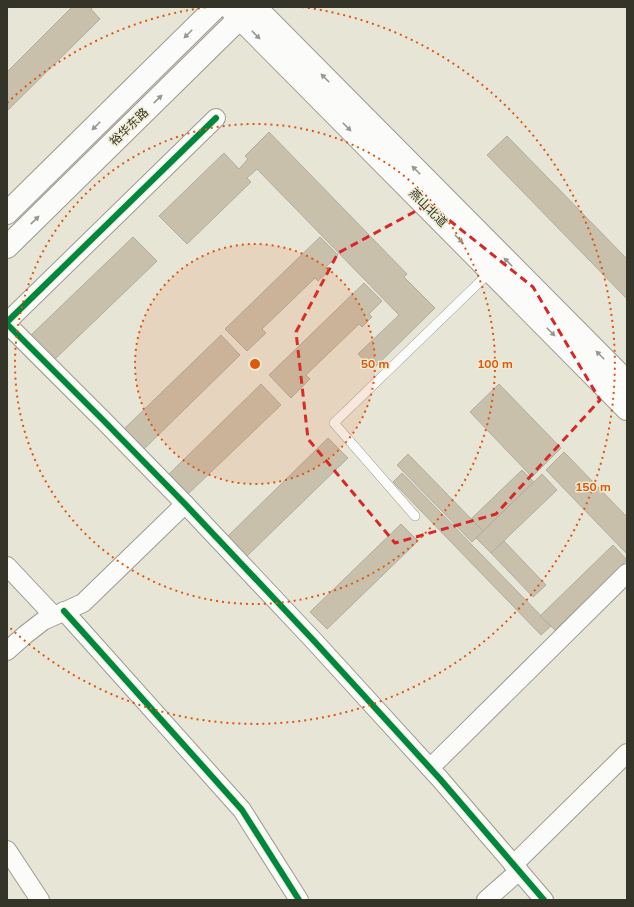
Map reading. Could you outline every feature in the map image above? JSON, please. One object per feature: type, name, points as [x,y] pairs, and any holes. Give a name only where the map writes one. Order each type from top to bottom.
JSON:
[{"type":"main road","name":"裕华东路","points":[[7,213],[216,7]]},
{"type":"main road","name":"裕华东路","points":[[7,247],[244,10]]},
{"type":"main road","name":"燕山北道","points":[[244,10],[490,271],[627,408]]},
{"type":"main road","name":"燕山北道","points":[[244,10],[627,382]]},
{"type":"street","points":[[216,118],[7,323],[185,504],[315,642],[430,768],[544,900]]},
{"type":"street","points":[[7,652],[43,621],[83,603],[185,504]]},
{"type":"street","points":[[7,566],[59,614],[242,810],[299,900]]},
{"type":"street","points":[[430,768],[627,573]]},
{"type":"street","points":[[486,900],[627,753]]},
{"type":"street","points":[[7,850],[40,900]]},
{"type":"lane","points":[[415,516],[334,423],[490,271]]},
{"type":"highlighted area","points":[[429,204],[533,287],[600,400],[496,514],[395,543],[308,439],[296,332],[338,253]]},
{"type":"building","points":[[72,7],[93,7],[91,9],[100,19],[7,111],[7,72]]},
{"type":"building","points":[[269,132],[407,274],[404,277],[435,308],[373,369],[358,354],[399,315],[257,169],[247,178],[251,182],[187,244],[159,216],[224,153],[239,169],[248,159],[245,156]]},
{"type":"building","points":[[507,136],[627,259],[627,299],[487,155]]},
{"type":"building","points":[[133,237],[157,261],[53,361],[29,337]]},
{"type":"building","points":[[320,237],[338,255],[325,268],[329,271],[318,281],[315,278],[262,329],[266,333],[247,351],[225,329]]},
{"type":"building","points":[[364,283],[382,301],[369,314],[372,317],[362,327],[359,324],[306,375],[310,379],[291,398],[269,375]]},
{"type":"building","points":[[221,335],[240,355],[144,449],[124,429]]},
{"type":"building","points":[[261,384],[281,405],[188,494],[169,474]]},
{"type":"building","points":[[499,384],[561,448],[532,477],[470,412]]},
{"type":"building","points":[[328,438],[348,458],[246,557],[227,537]]},
{"type":"building","points":[[564,452],[627,517],[627,554],[546,470]]},
{"type":"building","points":[[408,454],[483,531],[472,542],[397,465]]},
{"type":"building","points":[[522,470],[534,482],[483,531],[471,519]]},
{"type":"building","points":[[402,473],[551,626],[541,635],[393,482]]},
{"type":"building","points":[[542,474],[557,490],[491,553],[476,538]]},
{"type":"building","points":[[401,524],[418,541],[327,629],[310,612]]},
{"type":"building","points":[[504,541],[546,585],[533,597],[491,553]]},
{"type":"building","points":[[613,545],[627,560],[555,630],[540,616]]},
{"type":"cycle path","points":[[7,322],[216,118]]},
{"type":"cycle path","points":[[7,324],[185,504],[315,642],[440,779],[544,900]]},
{"type":"cycle path","points":[[64,611],[242,810],[299,900]]}]
